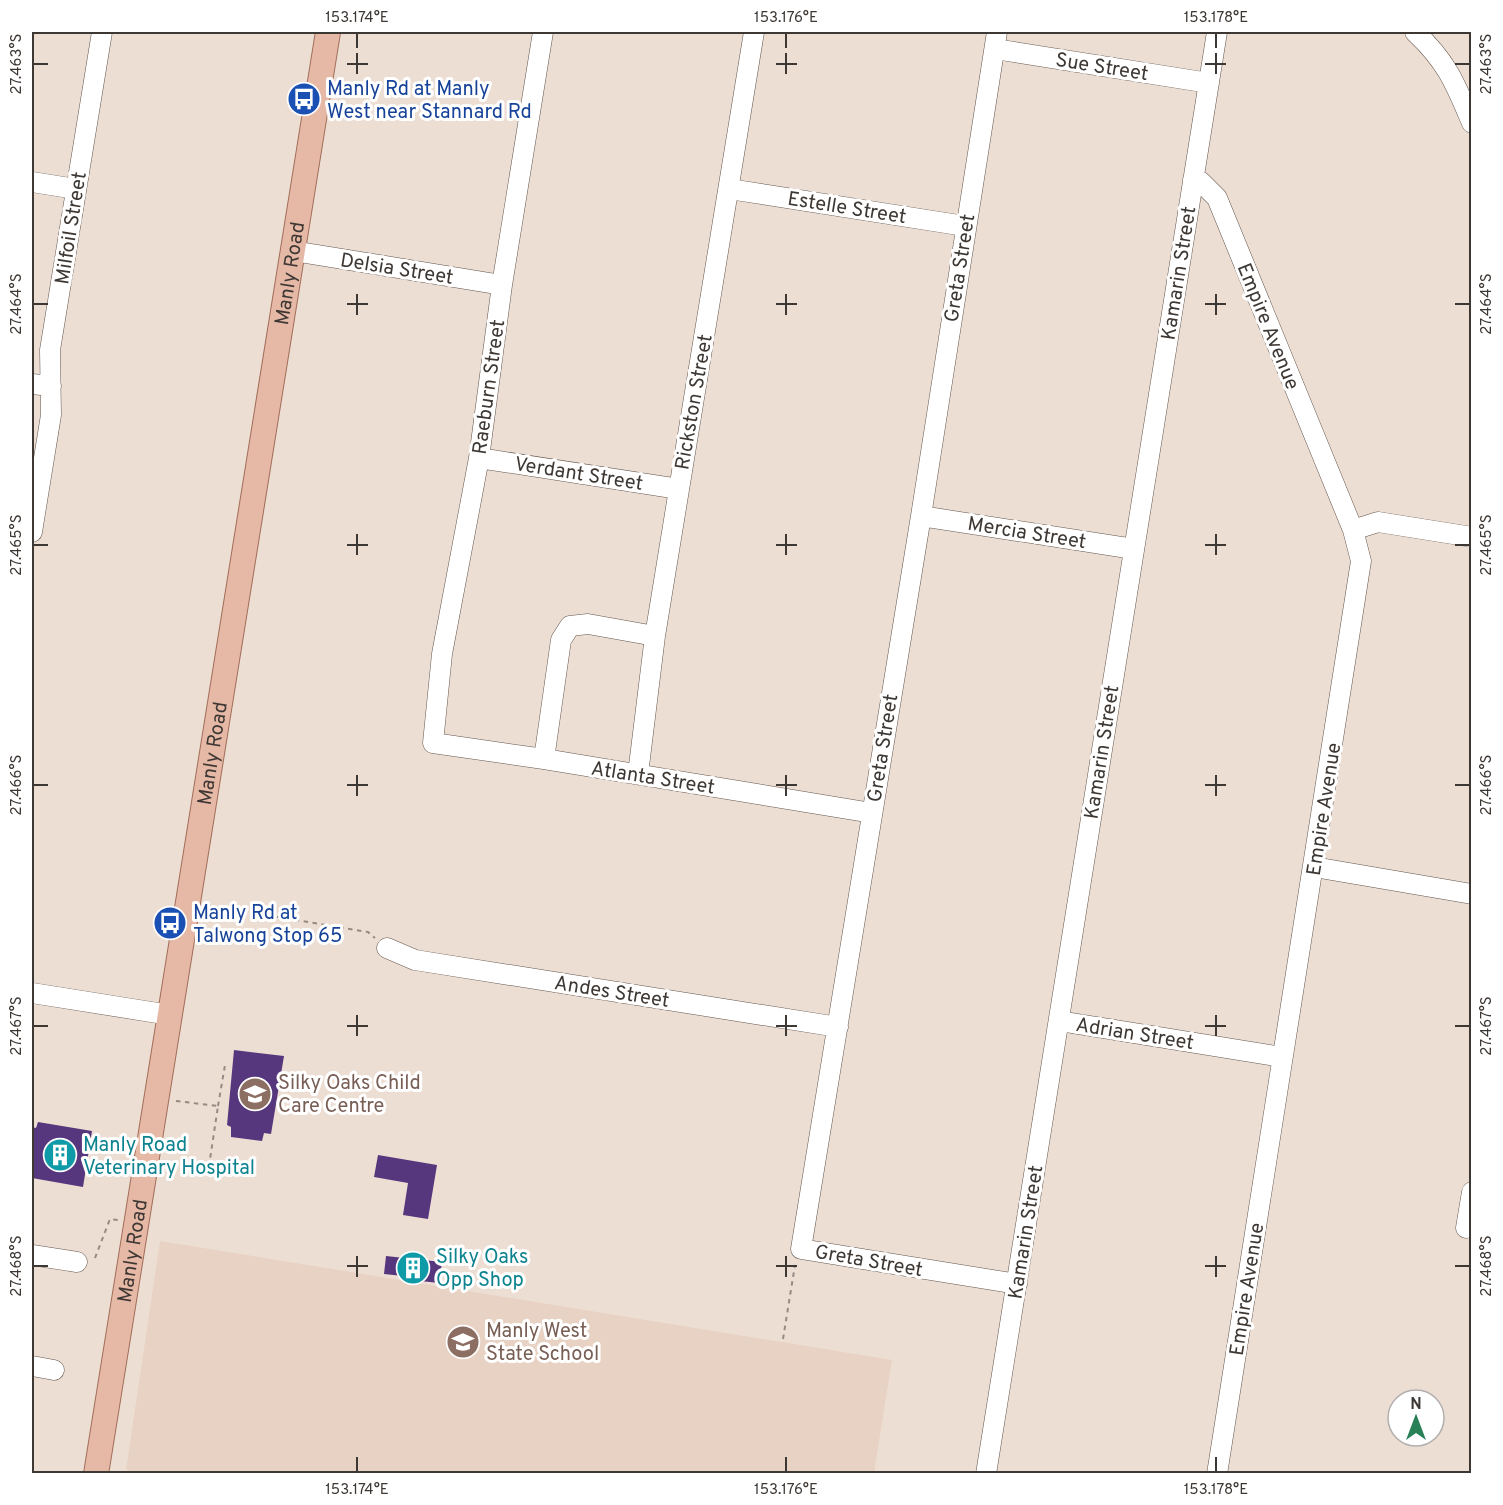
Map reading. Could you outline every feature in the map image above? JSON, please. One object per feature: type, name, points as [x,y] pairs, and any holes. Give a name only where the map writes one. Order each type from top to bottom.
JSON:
[{"type":"main road","name":"Manly Road","points":[[96,1473],[328,32]]},
{"type":"street","name":"Milfoil Street","points":[[32,532],[51,415],[41,385],[50,350],[102,32]]},
{"type":"street","name":"Raeburn Street","points":[[433,743],[442,654],[479,458],[502,285],[543,32]]},
{"type":"street","name":"Rickston Street","points":[[638,774],[655,636],[754,32]]},
{"type":"street","name":"Kamarin Street","points":[[986,1473],[1217,32]]},
{"type":"street","points":[[1415,32],[1435,50],[1454,79],[1472,123]]},
{"type":"street","name":"Sue Street","points":[[996,40],[1209,83]]},
{"type":"street","name":"Greta Street","points":[[996,40],[801,1249],[1017,1284]]},
{"type":"street","name":"Empire Avenue","points":[[1193,180],[1201,182],[1217,198],[1353,530],[1361,561],[1217,1473]]},
{"type":"street","points":[[32,182],[76,189]]},
{"type":"street","name":"Estelle Street","points":[[729,189],[965,226]]},
{"type":"street","name":"Delsia Street","points":[[293,251],[502,285]]},
{"type":"street","name":"Verdant Street","points":[[479,458],[679,489]]},
{"type":"street","name":"Mercia Street","points":[[921,516],[1134,549]]},
{"type":"street","points":[[1353,530],[1378,522],[1472,537]]},
{"type":"street","points":[[544,759],[561,640],[570,626],[588,624],[655,636]]},
{"type":"street","name":"Atlanta Street","points":[[433,743],[872,813]]},
{"type":"street","points":[[1314,867],[1472,894]]},
{"type":"street","name":"Andes Street","points":[[387,948],[415,960],[838,1027]]},
{"type":"street","points":[[32,993],[170,1015]]},
{"type":"street","name":"Adrian Street","points":[[1059,1021],[1282,1057]]},
{"type":"street","points":[[1466,1228],[1472,1192]]},
{"type":"street","points":[[32,1255],[77,1262]]},
{"type":"street","points":[[32,1366],[54,1370]]},
{"type":"path","points":[[206,905],[368,932],[387,948]]},
{"type":"path","points":[[209,1166],[225,1065]]},
{"type":"path","points":[[174,1100],[218,1107]]},
{"type":"path","points":[[77,1262],[96,1257],[110,1219],[119,1220]]},
{"type":"path","points":[[783,1339],[794,1268],[801,1249]]},
{"type":"shaded area","name":"Manly West State School","points":[[160,1241],[892,1360],[874,1473],[147,1474],[126,1470]]},
{"type":"building","points":[[234,1050],[284,1056],[271,1134],[264,1133],[262,1141],[231,1137],[231,1127],[227,1125]]},
{"type":"building","name":"Manly Road Veterinary Hospital","points":[[38,1122],[92,1131],[83,1187],[32,1178],[32,1127],[36,1128]]},
{"type":"building","points":[[378,1155],[437,1165],[428,1219],[403,1215],[408,1183],[374,1177]]},
{"type":"building","name":"Silky Oaks Opp Shop","points":[[386,1256],[442,1262],[439,1283],[402,1279],[403,1276],[384,1274]]},
{"type":"place","name":"Manly Rd at Manly West near Stannard Rd","points":[[304,99]]},
{"type":"place","name":"Manly Rd at Talwong Stop 65","points":[[170,923]]},
{"type":"place","name":"Silky Oaks Child Care Centre","points":[[255,1094]]},
{"type":"place","name":"Manly Road Veterinary Hospital","points":[[60,1155]]},
{"type":"place","name":"Silky Oaks Opp Shop","points":[[413,1268]]},
{"type":"place","name":"Manly West State School","points":[[463,1342]]}]
